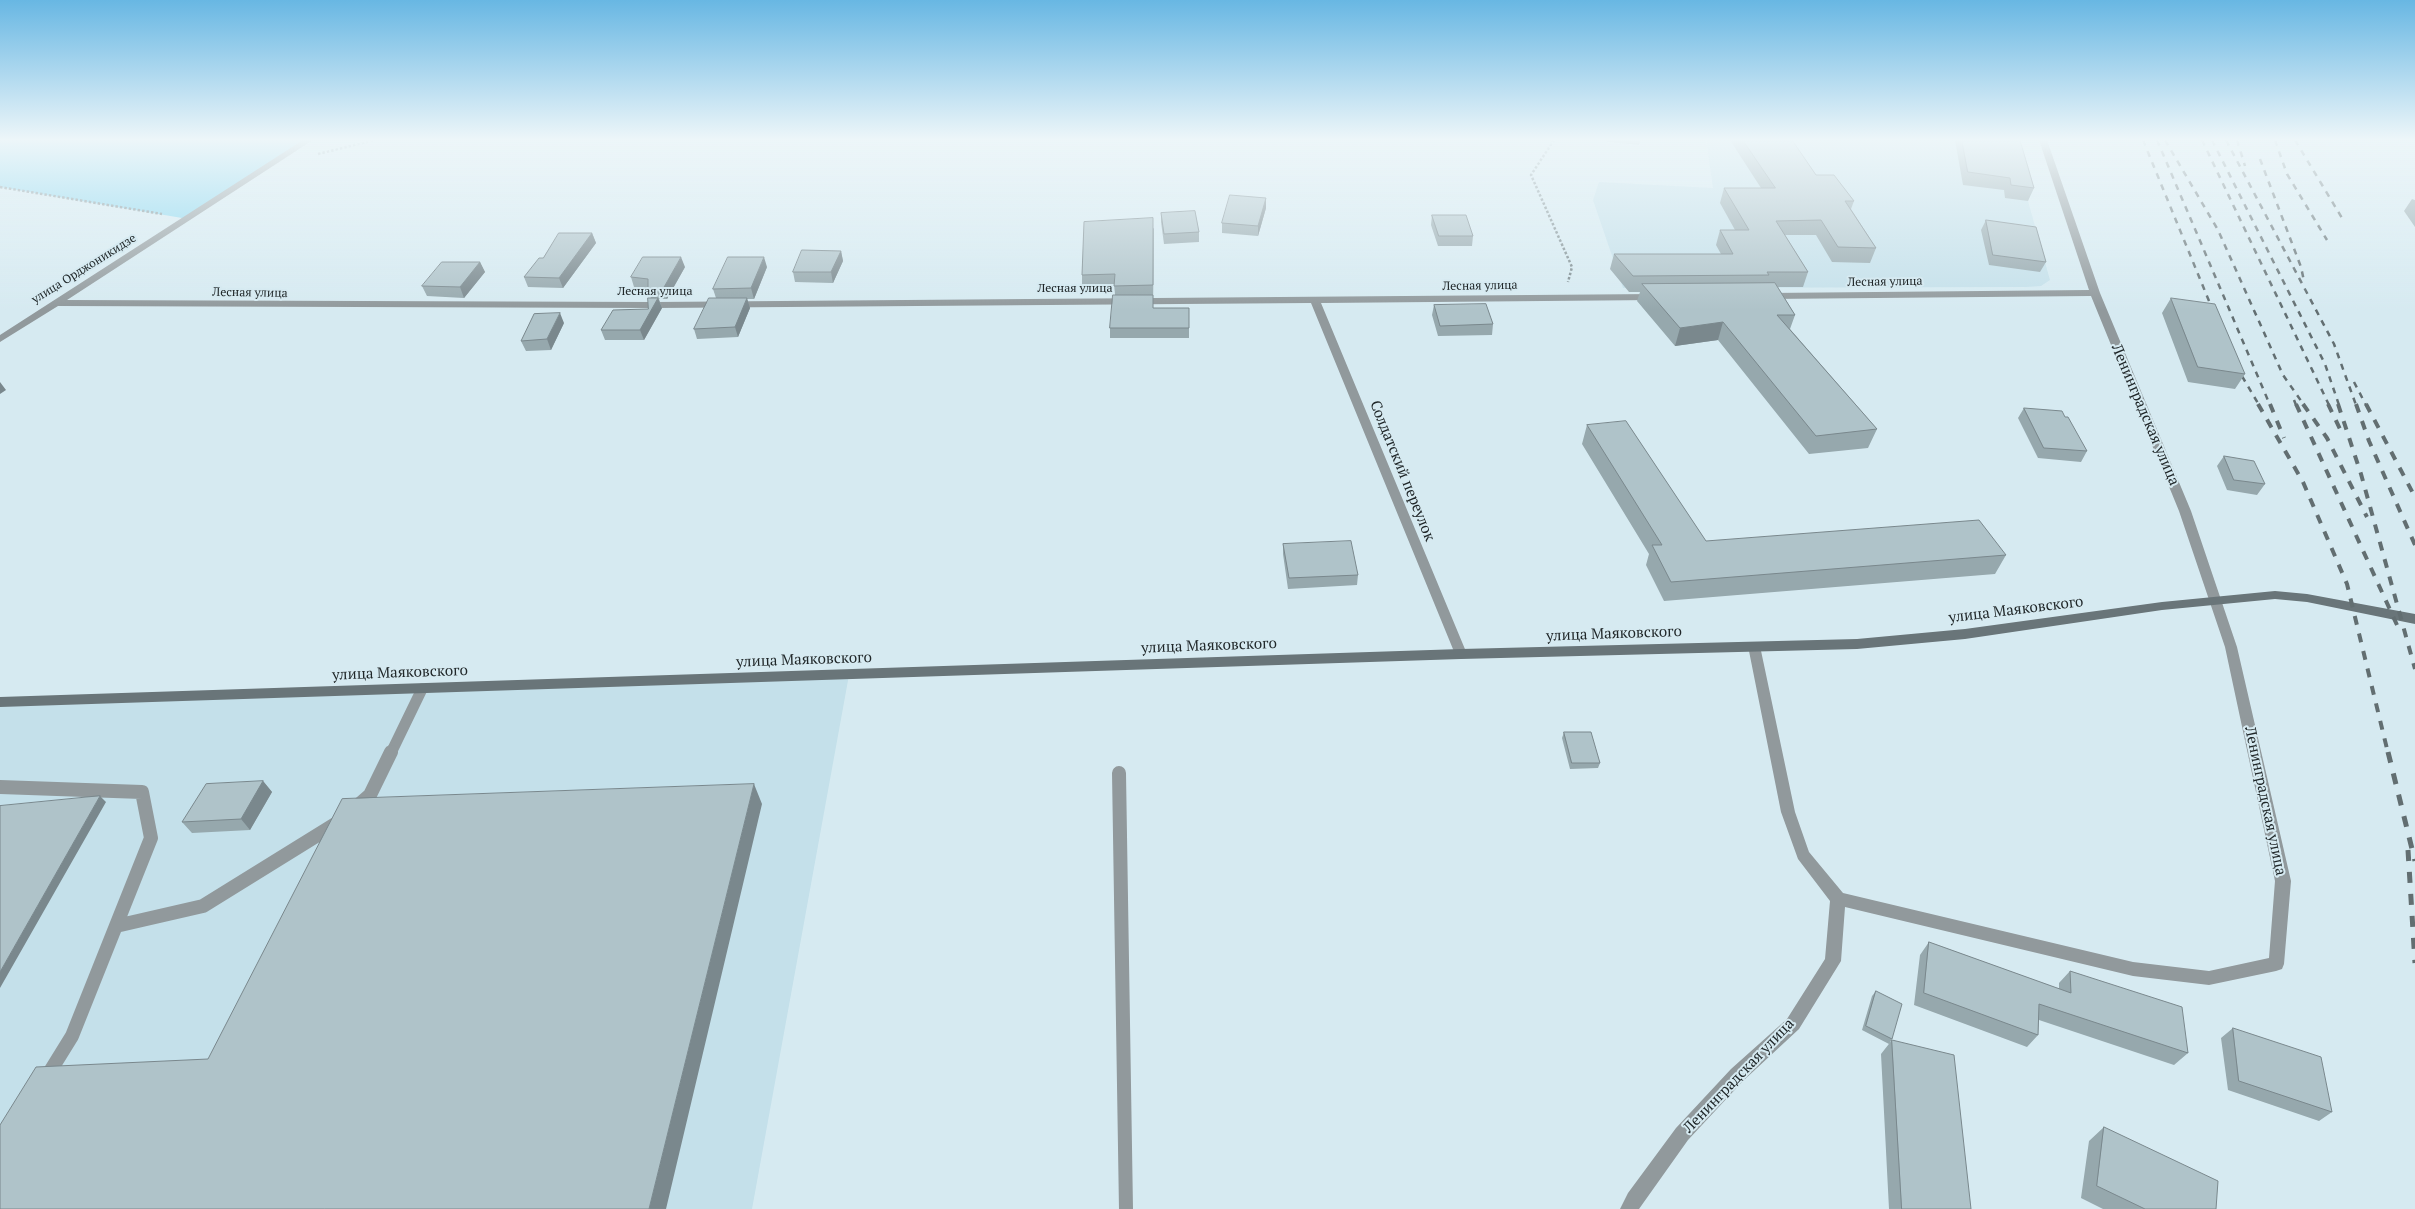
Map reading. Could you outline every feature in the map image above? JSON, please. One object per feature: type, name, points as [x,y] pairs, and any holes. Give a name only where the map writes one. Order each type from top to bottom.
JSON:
[{"type":"street","name":"улица Орджоникидзе","points":[[0,339],[223,196]]},
{"type":"street","name":"Ленинградская улица","points":[[1629,1209],[1634,1199],[1682,1134],[1737,1075],[1793,1024],[1833,961],[1838,899],[2133,969],[2209,978],[2276,964],[2283,880],[2231,647],[2185,511],[2095,293],[2062,196]]},
{"type":"street","name":"Лесная улица","points":[[1761,296],[2095,293]]},
{"type":"street","name":"Лесная улица","points":[[54,303],[278,306],[508,306],[1662,297]]},
{"type":"street","name":"Солдатский переулок","points":[[1315,300],[1461,654]]},
{"type":"street","name":"улица Маяковского","points":[[0,702],[1877,642],[1965,634],[2118,614],[2162,606],[2275,595],[2307,598],[2415,619]]},
{"type":"street","points":[[1754,646],[1788,812],[1803,855],[1838,899]]},
{"type":"lane","points":[[116,926],[203,906],[330,829],[370,795],[422,689]]},
{"type":"lane","points":[[1119,773],[1126,1209]]},
{"type":"lane","points":[[0,787],[142,792],[151,838],[72,1036],[36,1094]]},
{"type":"path","points":[[55,196],[188,219]]},
{"type":"path","points":[[1540,196],[1572,268],[1564,298]]},
{"type":"shaded area","points":[[55,196],[223,196],[188,219]]},
{"type":"shaded area","points":[[1594,196],[2027,196],[2050,280],[2041,286],[2026,287],[1623,288],[1593,200]]},
{"type":"shaded area","points":[[849,675],[752,1209],[0,1209],[0,702]]},
{"type":"building","points":[[1230,196],[1266,198],[1258,226],[1222,223]]},
{"type":"building","points":[[1729,196],[1850,196],[1854,201],[1845,201],[1876,248],[1838,247],[1821,220],[1776,221],[1808,272],[1767,272],[1769,275],[1633,276],[1614,254],[1733,254],[1720,230],[1749,230]]},
{"type":"building","points":[[1195,211],[1199,232],[1164,234],[1161,213]]},
{"type":"building","points":[[1432,215],[1466,215],[1473,236],[1439,236]]},
{"type":"building","points":[[1153,218],[1153,285],[1114,286],[1115,274],[1082,275],[1084,222]]},
{"type":"building","points":[[1986,220],[2036,227],[2046,262],[1993,255]]},
{"type":"building","points":[[559,233],[592,233],[559,278],[524,277],[539,258],[543,258]]},
{"type":"building","points":[[802,250],[841,251],[831,272],[793,272]]},
{"type":"building","points":[[643,257],[681,257],[663,289],[648,289],[648,279],[631,277]]},
{"type":"building","points":[[728,257],[764,257],[751,288],[713,289]]},
{"type":"building","points":[[442,262],[480,262],[460,287],[422,286]]},
{"type":"building","points":[[1775,283],[1795,315],[1777,315],[1877,429],[1816,436],[1723,322],[1680,328],[1642,284]]},
{"type":"building","points":[[1113,295],[1153,295],[1153,308],[1189,308],[1189,328],[1110,328]]},
{"type":"building","points":[[648,298],[658,298],[640,330],[601,330],[613,310],[648,309]]},
{"type":"building","points":[[709,298],[747,298],[735,327],[694,329]]},
{"type":"building","points":[[2171,298],[2215,304],[2245,374],[2198,367]]},
{"type":"building","points":[[1486,304],[1493,324],[1440,326],[1434,305]]},
{"type":"building","points":[[560,313],[547,339],[521,341],[534,314]]},
{"type":"building","points":[[2024,408],[2062,411],[2065,417],[2068,417],[2087,451],[2044,448]]},
{"type":"building","points":[[1626,421],[1706,541],[1979,520],[2006,555],[1671,582],[1652,545],[1662,545],[1587,425]]},
{"type":"building","points":[[2224,456],[2254,461],[2265,484],[2234,480]]},
{"type":"building","points":[[1351,541],[1358,575],[1289,578],[1283,544]]},
{"type":"building","points":[[1564,732],[1591,732],[1600,763],[1572,763]]},
{"type":"building","points":[[263,781],[241,819],[182,822],[206,784]]},
{"type":"building","points":[[754,784],[649,1209],[0,1209],[0,1125],[36,1067],[208,1059],[342,799]]},
{"type":"building","points":[[100,796],[0,972],[0,806]]},
{"type":"building","points":[[1929,942],[2071,993],[2070,971],[2182,1007],[2188,1053],[2039,1004],[2038,1035],[1924,993]]},
{"type":"building","points":[[1876,991],[1902,1004],[1892,1039],[1866,1026]]},
{"type":"building","points":[[2233,1028],[2321,1057],[2332,1112],[2239,1081]]},
{"type":"building","points":[[1892,1040],[1954,1055],[1971,1209],[1902,1209]]},
{"type":"building","points":[[2104,1127],[2218,1181],[2216,1209],[2145,1209],[2097,1186]]},
{"type":"railway","points":[[2166,196],[2216,318]]},
{"type":"railway","points":[[2181,196],[2270,405]]},
{"type":"railway","points":[[2198,196],[2218,230],[2283,375],[2304,405]]},
{"type":"railway","points":[[2229,196],[2329,405]]},
{"type":"railway","points":[[2240,196],[2325,364],[2339,405]]},
{"type":"railway","points":[[2256,196],[2334,344],[2356,405]]},
{"type":"railway","points":[[2274,196],[2301,267],[2304,281]]},
{"type":"railway","points":[[2301,196],[2327,240]]},
{"type":"railway","points":[[2329,196],[2342,218]]},
{"type":"railway","points":[[2236,366],[2259,405]]},
{"type":"railway","points":[[2354,382],[2366,405]]},
{"type":"railway","points":[[2294,400],[2296,405]]},
{"type":"railway","points":[[2258,404],[2303,482],[2347,584],[2388,753]]},
{"type":"railway","points":[[2270,404],[2284,438]]},
{"type":"railway","points":[[2296,404],[2397,625]]},
{"type":"railway","points":[[2303,404],[2327,438],[2367,517]]},
{"type":"railway","points":[[2328,404],[2340,429]]},
{"type":"railway","points":[[2338,404],[2361,474],[2415,669]]},
{"type":"railway","points":[[2356,404],[2369,441],[2415,545]]},
{"type":"railway","points":[[2366,404],[2415,497]]},
{"type":"railway","points":[[2388,752],[2415,861]]},
{"type":"railway","points":[[2408,850],[2415,963]]}]
